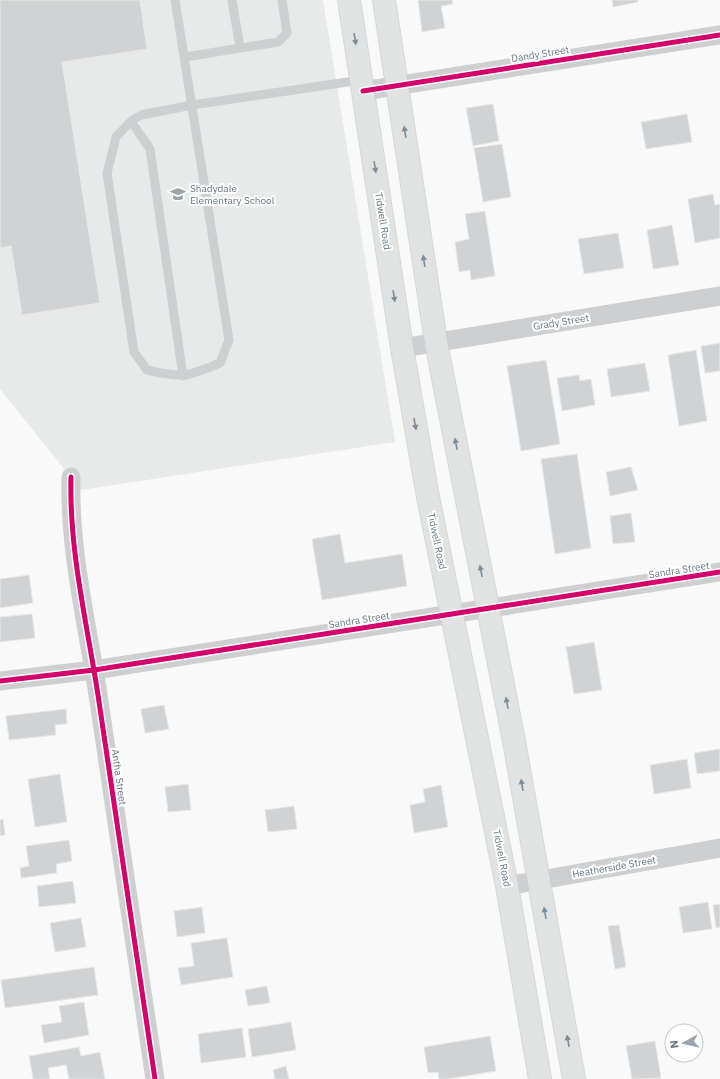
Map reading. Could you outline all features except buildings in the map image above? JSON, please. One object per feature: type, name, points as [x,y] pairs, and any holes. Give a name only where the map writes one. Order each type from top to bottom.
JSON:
[{"type":"main road","name":"Tidwell Road","points":[[349,0],[402,348],[428,496],[507,886],[540,1079]]},
{"type":"main road","points":[[384,0],[436,342],[540,880],[574,1079]]},
{"type":"street","name":"Dandy Street","points":[[362,85],[398,85],[720,35]]},
{"type":"street","name":"Grady Street","points":[[402,348],[720,296]]},
{"type":"street","name":"Antha Street","points":[[71,477],[70,498],[76,568],[94,670],[155,1079]]},
{"type":"street","name":"Sandra Street","points":[[0,681],[94,670],[453,614],[488,610],[720,572]]},
{"type":"street","name":"Heatherside Street","points":[[507,886],[720,848]]},
{"type":"lane","points":[[175,0],[185,57],[192,105],[229,340],[220,363],[198,373],[183,376],[147,370],[134,352],[107,173],[116,137],[131,121],[141,115],[192,105],[362,85]]},
{"type":"lane","points":[[232,0],[240,48]]},
{"type":"lane","points":[[185,57],[278,42],[287,33],[282,0]]},
{"type":"lane","points":[[131,121],[150,149],[183,376]]},
{"type":"shaded area","name":"Shadydale Elementary School","points":[[0,0],[323,0],[395,442],[81,490],[0,389]]},
{"type":"cycle path","points":[[363,91],[720,35]]},
{"type":"cycle path","points":[[71,477],[71,505],[76,560],[98,695],[155,1079]]},
{"type":"cycle path","points":[[0,681],[94,670],[720,572]]},
{"type":"place","name":"Shadydale Elementary School","points":[[178,194]]}]
